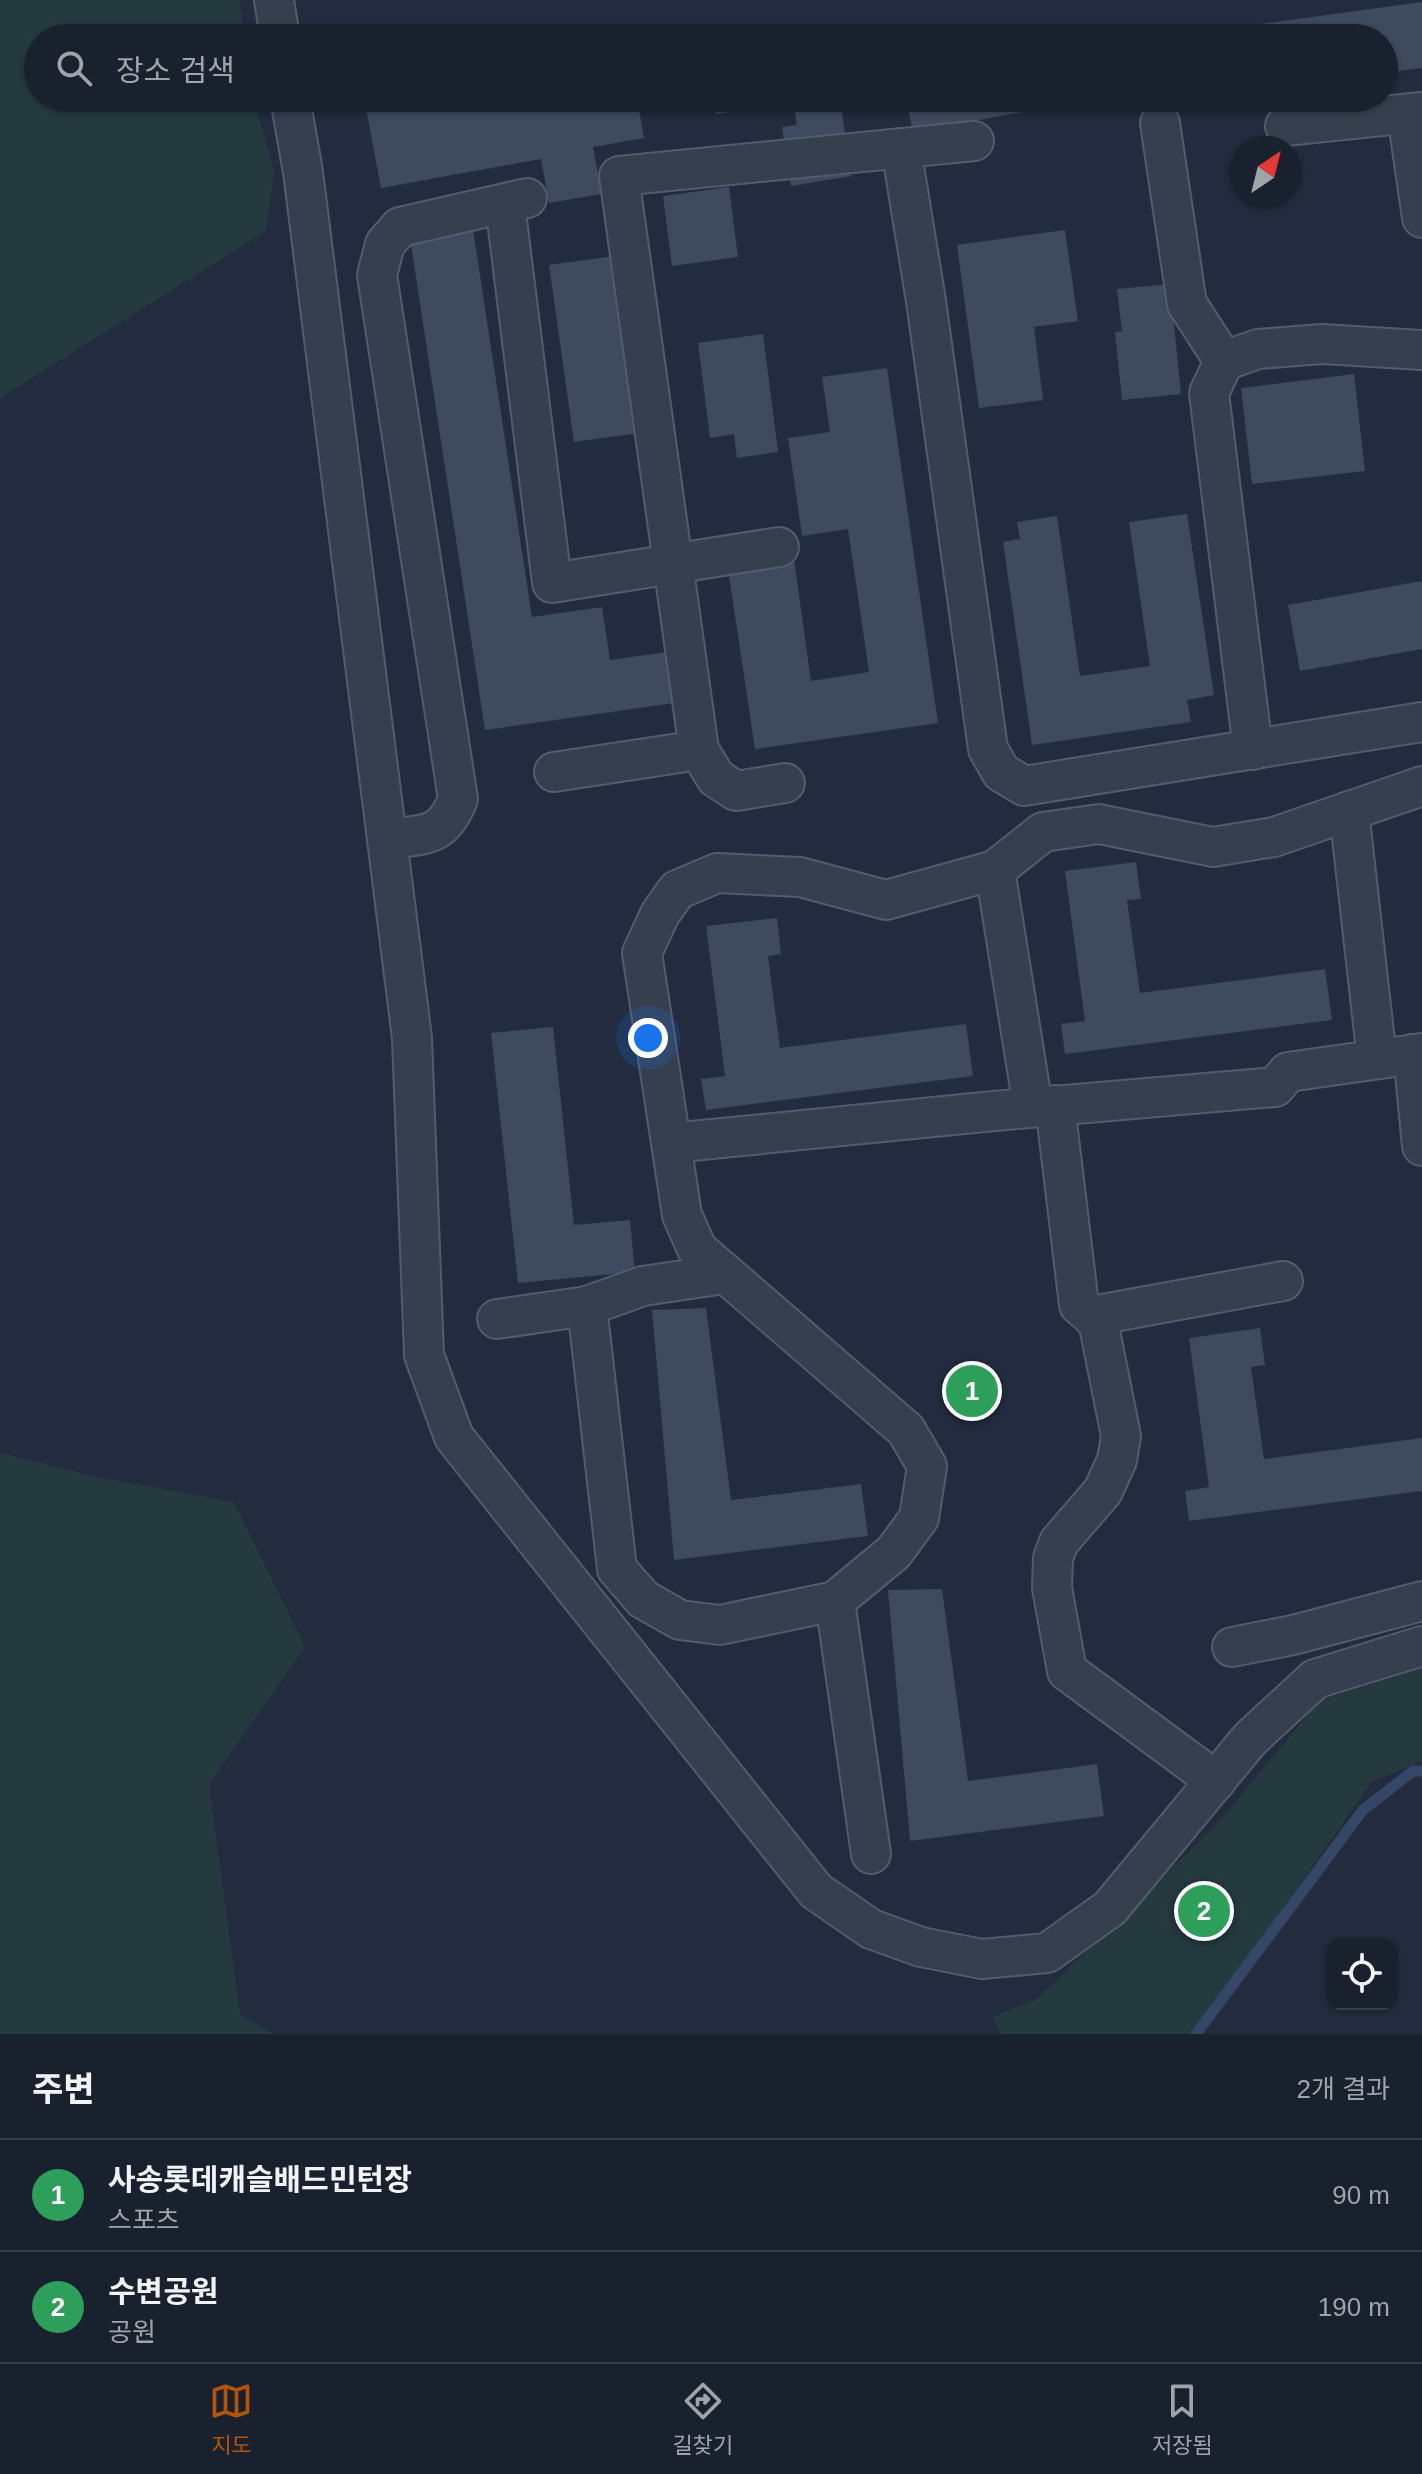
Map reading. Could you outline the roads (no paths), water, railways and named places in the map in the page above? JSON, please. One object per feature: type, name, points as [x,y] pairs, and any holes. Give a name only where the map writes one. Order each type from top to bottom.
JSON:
[{"type":"lane","points":[[274,0],[278,24]]},
{"type":"lane","points":[[292,112],[303,172],[412,1038],[424,1355],[454,1437],[816,1891],[871,1929],[921,1947],[982,1959],[1047,1953],[1110,1908],[1250,1739],[1315,1679],[1422,1646]]},
{"type":"lane","points":[[1285,126],[1415,113],[1422,218]]},
{"type":"lane","points":[[1160,123],[1187,304],[1224,361]]},
{"type":"lane","points":[[785,783],[736,791],[716,778],[699,750],[619,176],[974,141]]},
{"type":"lane","points":[[901,148],[926,301],[988,749],[1001,772],[1024,786],[1422,722]]},
{"type":"lane","points":[[387,839],[434,833],[450,820],[458,799],[377,275],[385,244],[400,227],[516,201],[552,583],[779,547]]},
{"type":"lane","points":[[1253,750],[1209,393],[1224,361],[1258,349],[1322,344],[1422,350]]},
{"type":"lane","points":[[554,772],[699,750]]},
{"type":"lane","points":[[587,1306],[617,1569],[643,1599],[680,1620],[720,1625],[835,1601],[894,1552],[919,1518],[927,1466],[906,1430],[697,1249],[682,1215],[642,953],[660,914],[677,890],[717,873],[786,876],[886,900],[995,870],[1043,832],[1099,824],[1213,847],[1274,837],[1422,786]]},
{"type":"lane","points":[[1349,811],[1422,1146]]},
{"type":"lane","points":[[995,870],[1044,1106],[1079,1305],[1098,1321],[1121,1436],[1117,1460],[1103,1491],[1059,1542],[1053,1558],[1052,1588],[1067,1671],[1216,1781]]},
{"type":"lane","points":[[671,1143],[1044,1106],[1275,1087],[1288,1072],[1404,1055]]},
{"type":"lane","points":[[497,1319],[587,1306],[643,1286],[724,1274]]},
{"type":"lane","points":[[1092,1316],[1283,1281]]},
{"type":"lane","points":[[835,1601],[871,1854]]},
{"type":"lane","points":[[1232,1647],[1293,1635],[1422,1601]]},
{"type":"waterway","points":[[1196,2034],[1363,1810],[1413,1771],[1422,1771]]},
{"type":"place","name":"사송롯데캐슬배드민턴장","points":[[972,1391]]},
{"type":"place","name":"수변공원","points":[[1204,1911]]}]
